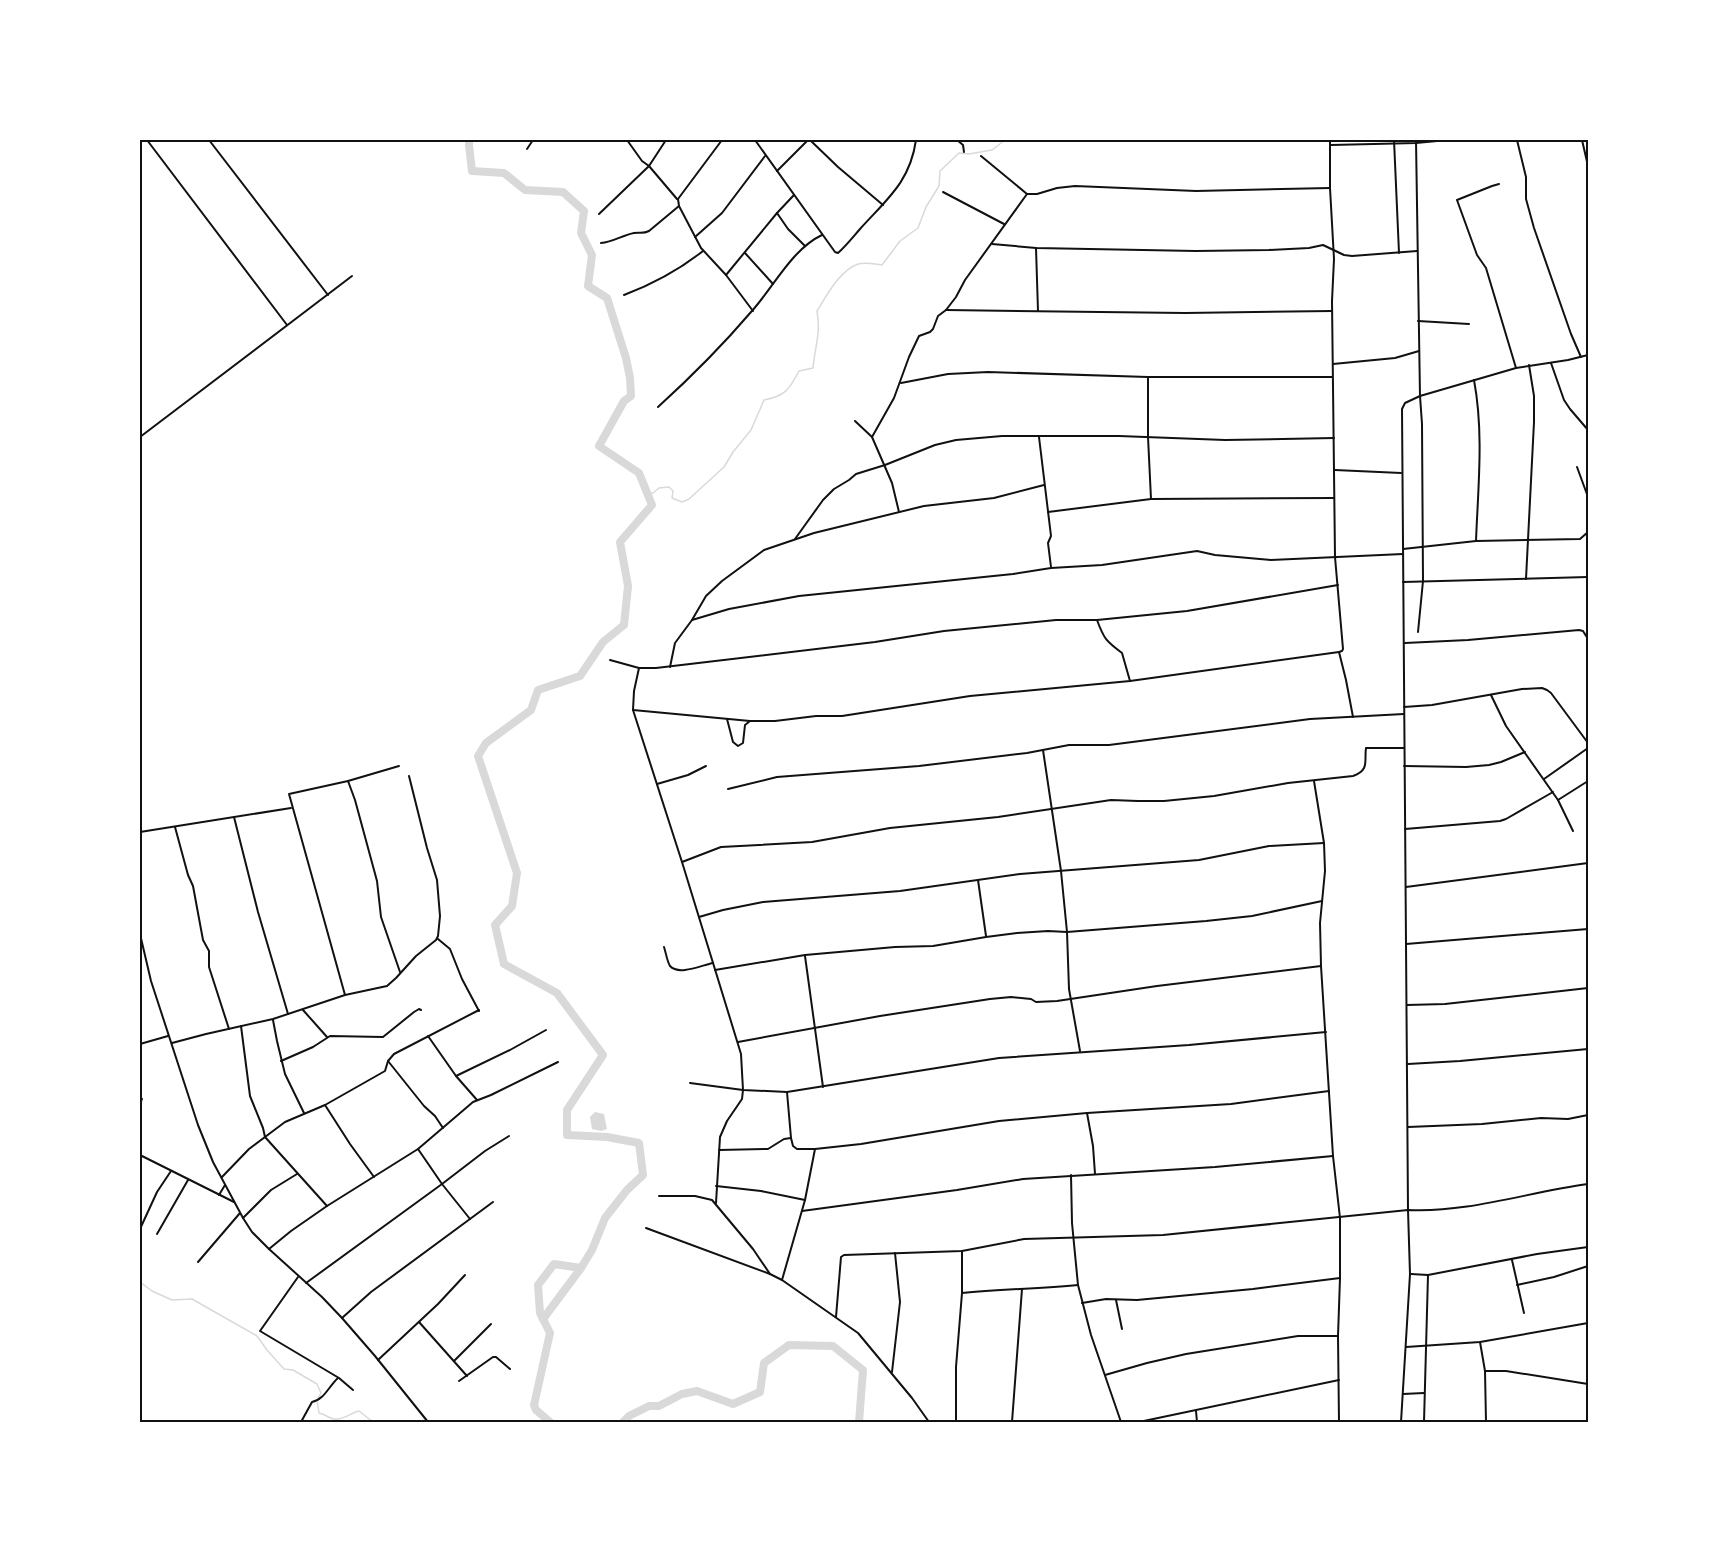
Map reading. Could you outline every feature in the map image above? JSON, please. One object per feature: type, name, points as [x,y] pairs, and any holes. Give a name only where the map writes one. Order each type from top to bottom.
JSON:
[{"type":"street","points":[[147,140],[287,325]]},
{"type":"street","points":[[209,140],[328,295]]},
{"type":"street","points":[[527,149],[534,140]]},
{"type":"street","points":[[627,140],[678,199],[679,206],[703,251],[726,275],[753,311]]},
{"type":"street","points":[[599,214],[649,166],[666,140]]},
{"type":"street","points":[[678,199],[722,140]]},
{"type":"street","points":[[755,140],[822,235],[838,253],[883,205],[904,177],[914,154],[916,140]]},
{"type":"street","points":[[777,171],[809,140],[883,205]]},
{"type":"street","points":[[957,140],[963,145],[964,152]]},
{"type":"street","points":[[633,710],[750,721],[843,716],[970,696],[1130,681],[1342,651],[1335,557],[1332,311],[1334,250],[1330,140]]},
{"type":"street","points":[[1330,145],[1448,140]]},
{"type":"street","points":[[1517,140],[1526,177],[1526,199],[1534,228],[1581,357]]},
{"type":"street","points":[[1582,140],[1588,166]]},
{"type":"street","points":[[1394,141],[1398,253]]},
{"type":"street","points":[[1416,141],[1418,321],[1423,446],[1423,581],[1418,632]]},
{"type":"street","points":[[695,237],[722,213],[765,156]]},
{"type":"street","points":[[981,156],[1028,194],[1075,186],[1196,191],[1330,188]]},
{"type":"street","points":[[1499,184],[1457,200],[1477,255],[1486,268],[1516,368]]},
{"type":"street","points":[[943,192],[1005,225]]},
{"type":"street","points":[[872,437],[894,398],[909,357],[920,336],[930,332],[938,316],[956,297],[965,280],[1028,194]]},
{"type":"street","points":[[726,275],[794,195]]},
{"type":"street","points":[[601,243],[635,233],[643,234],[679,206]]},
{"type":"street","points":[[777,213],[788,229],[805,246]]},
{"type":"street","points":[[658,407],[692,376],[753,311],[805,246],[822,235]]},
{"type":"street","points":[[992,244],[1036,248],[1217,251],[1323,245],[1344,255],[1352,256],[1417,251]]},
{"type":"street","points":[[1036,248],[1038,311]]},
{"type":"street","points":[[624,295],[655,282],[703,251]]},
{"type":"street","points":[[744,252],[773,284]]},
{"type":"street","points":[[140,437],[352,276]]},
{"type":"street","points":[[946,310],[1332,311]]},
{"type":"street","points":[[1418,321],[1469,324]]},
{"type":"street","points":[[1333,364],[1395,358],[1419,351]]},
{"type":"street","points":[[1401,1422],[1410,1274],[1402,406],[1420,396],[1516,368],[1588,355]]},
{"type":"street","points":[[1551,363],[1564,400],[1588,430]]},
{"type":"street","points":[[1526,579],[1534,422],[1534,396],[1529,365]]},
{"type":"street","points":[[901,383],[948,374],[988,372],[1148,377],[1333,377]]},
{"type":"street","points":[[1148,377],[1151,499]]},
{"type":"street","points":[[1474,380],[1479,405],[1480,429],[1476,541]]},
{"type":"street","points":[[855,421],[872,437],[892,483],[899,512]]},
{"type":"street","points":[[795,539],[813,512],[834,489],[856,474],[935,445],[956,440],[1002,436],[1225,440],[1334,438]]},
{"type":"street","points":[[1040,437],[1051,536],[1048,543],[1051,568]]},
{"type":"street","points":[[1577,468],[1588,497]]},
{"type":"street","points":[[1335,470],[1401,473]]},
{"type":"street","points":[[670,666],[675,643],[706,596],[722,581],[764,550],[795,539],[924,506],[994,498],[1044,485]]},
{"type":"street","points":[[1048,512],[1151,499],[1334,498]]},
{"type":"street","points":[[1403,549],[1476,541],[1580,539],[1588,532]]},
{"type":"street","points":[[692,620],[723,610],[774,599],[1051,568],[1102,565],[1197,551],[1271,560],[1403,554]]},
{"type":"street","points":[[1403,582],[1588,577]]},
{"type":"street","points":[[610,660],[639,668],[670,666],[875,642],[944,631],[1187,611],[1338,585]]},
{"type":"street","points":[[1097,620],[1103,635],[1110,644],[1122,652],[1130,681]]},
{"type":"street","points":[[1403,643],[1579,630],[1583,631],[1588,639]]},
{"type":"street","points":[[1339,652],[1353,717]]},
{"type":"street","points":[[639,668],[633,710],[699,916],[742,1061],[742,1099],[727,1121],[720,1137],[716,1203]]},
{"type":"street","points":[[1404,707],[1432,705],[1542,688],[1547,690],[1588,743]]},
{"type":"street","points":[[1491,695],[1506,726],[1553,792],[1573,831]]},
{"type":"street","points":[[728,789],[777,777],[919,766],[1069,745],[1117,744],[1310,719],[1404,714]]},
{"type":"street","points":[[727,719],[733,742],[738,747],[743,743],[745,725],[750,721]]},
{"type":"street","points":[[682,862],[721,848],[812,842],[901,826],[998,817],[1111,800],[1164,801],[1214,796],[1288,783],[1360,774],[1366,764],[1366,748],[1404,748]]},
{"type":"street","points":[[1544,779],[1588,748]]},
{"type":"street","points":[[1043,750],[1061,871],[1069,989],[1081,1052]]},
{"type":"street","points":[[1404,766],[1466,767],[1494,764],[1525,752]]},
{"type":"street","points":[[345,995],[289,794],[348,781],[399,766]]},
{"type":"street","points":[[657,784],[688,775],[706,766]]},
{"type":"street","points":[[172,1044],[273,1019],[345,995],[387,986],[416,956],[438,939],[440,910],[437,880],[409,776]]},
{"type":"street","points":[[348,781],[377,881],[381,917],[400,973]]},
{"type":"street","points":[[1314,781],[1324,843],[1321,966],[1333,1156],[1340,1218],[1339,1422]]},
{"type":"street","points":[[1558,800],[1588,781]]},
{"type":"street","points":[[1405,829],[1500,821],[1553,792]]},
{"type":"street","points":[[140,832],[292,808]]},
{"type":"street","points":[[234,817],[258,912],[288,1014]]},
{"type":"street","points":[[175,827],[193,886],[203,940],[209,951],[209,967],[228,1029]]},
{"type":"street","points":[[699,916],[763,902],[900,891],[1061,871],[1199,860],[1269,846],[1324,843]]},
{"type":"street","points":[[1406,887],[1588,863]]},
{"type":"street","points":[[978,880],[986,937]]},
{"type":"street","points":[[715,970],[805,955],[933,946],[986,937],[1048,931],[1066,932],[1252,916],[1322,901]]},
{"type":"street","points":[[1406,944],[1588,929]]},
{"type":"street","points":[[140,934],[142,953],[198,1125],[213,1162],[240,1213],[252,1232],[342,1318],[428,1422]]},
{"type":"street","points":[[222,1177],[249,1149],[285,1122],[325,1106],[387,1070],[388,1061],[394,1053],[479,1010],[462,979],[450,949],[438,939]]},
{"type":"street","points":[[664,947],[671,967],[681,971],[713,963]]},
{"type":"street","points":[[805,955],[823,1087]]},
{"type":"street","points":[[738,1042],[944,1005],[999,998],[1025,998],[1036,1002],[1071,999],[1321,966]]},
{"type":"street","points":[[1407,1005],[1445,1004],[1588,988]]},
{"type":"street","points":[[303,1010],[327,1037]]},
{"type":"street","points":[[281,1061],[314,1047],[327,1037],[382,1038],[414,1012],[421,1010]]},
{"type":"street","points":[[273,1019],[285,1074],[304,1113]]},
{"type":"street","points":[[241,1026],[250,1096],[265,1137],[327,1206]]},
{"type":"street","points":[[456,1076],[546,1030]]},
{"type":"street","points":[[690,1083],[743,1090],[787,1092],[999,1058],[1189,1045],[1326,1032]]},
{"type":"street","points":[[140,1044],[168,1036]]},
{"type":"street","points":[[428,1036],[456,1076],[477,1100]]},
{"type":"street","points":[[1408,1064],[1588,1050]]},
{"type":"street","points":[[388,1061],[424,1106],[435,1116],[443,1129]]},
{"type":"street","points":[[269,1249],[327,1206],[418,1149],[477,1100],[558,1062]]},
{"type":"street","points":[[787,1092],[794,1148],[815,1149],[861,1144],[999,1121],[1231,1104],[1329,1091]]},
{"type":"street","points":[[140,1104],[142,1099]]},
{"type":"street","points":[[325,1106],[374,1177]]},
{"type":"street","points":[[1087,1113],[1095,1174]]},
{"type":"street","points":[[1408,1127],[1482,1124],[1541,1118],[1568,1119],[1588,1115]]},
{"type":"street","points":[[306,1283],[485,1151],[509,1136]]},
{"type":"street","points":[[719,1150],[768,1149],[791,1138]]},
{"type":"street","points":[[418,1149],[442,1184],[471,1219]]},
{"type":"street","points":[[782,1280],[806,1200],[815,1149]]},
{"type":"street","points":[[140,1155],[235,1203]]},
{"type":"street","points":[[802,1210],[1023,1179],[1215,1167],[1333,1156]]},
{"type":"street","points":[[140,1228],[157,1192],[171,1171]]},
{"type":"street","points":[[243,1218],[271,1190],[297,1174]]},
{"type":"street","points":[[1071,1175],[1072,1223],[1078,1285],[1082,1304],[1121,1422]]},
{"type":"street","points":[[157,1234],[188,1179]]},
{"type":"street","points":[[836,1317],[842,1256],[962,1251],[1017,1239],[1174,1234],[1408,1210],[1433,1211],[1471,1207],[1588,1184]]},
{"type":"street","points":[[219,1195],[225,1185]]},
{"type":"street","points":[[716,1186],[761,1191],[806,1200]]},
{"type":"street","points":[[659,1196],[702,1197],[716,1203],[770,1274]]},
{"type":"street","points":[[342,1318],[371,1292],[493,1202]]},
{"type":"street","points":[[198,1262],[240,1213]]},
{"type":"street","points":[[646,1228],[770,1274],[836,1317],[858,1333],[929,1422]]},
{"type":"street","points":[[1410,1274],[1428,1275],[1537,1254],[1588,1247]]},
{"type":"street","points":[[956,1422],[956,1367],[962,1293],[962,1251]]},
{"type":"street","points":[[892,1373],[900,1302],[895,1253]]},
{"type":"street","points":[[1512,1260],[1524,1313]]},
{"type":"street","points":[[1517,1286],[1588,1266]]},
{"type":"street","points":[[378,1360],[465,1275]]},
{"type":"street","points":[[1424,1422],[1428,1275]]},
{"type":"street","points":[[298,1277],[260,1330],[339,1378],[352,1390]]},
{"type":"street","points":[[1082,1304],[1106,1299],[1137,1300],[1182,1296],[1340,1278]]},
{"type":"street","points":[[962,1293],[1078,1285]]},
{"type":"street","points":[[1012,1422],[1022,1289]]},
{"type":"street","points":[[1116,1300],[1122,1329]]},
{"type":"street","points":[[419,1322],[467,1376]]},
{"type":"street","points":[[1406,1347],[1480,1342],[1588,1323]]},
{"type":"street","points":[[454,1361],[491,1324]]},
{"type":"street","points":[[1105,1376],[1186,1354],[1239,1347],[1287,1337],[1338,1336]]},
{"type":"street","points":[[1480,1342],[1485,1371],[1486,1422]]},
{"type":"street","points":[[459,1381],[493,1357],[510,1369]]},
{"type":"street","points":[[1485,1371],[1506,1371],[1588,1384]]},
{"type":"street","points":[[301,1422],[311,1404],[317,1401],[339,1378]]},
{"type":"street","points":[[1139,1422],[1339,1380]]},
{"type":"street","points":[[1403,1394],[1424,1393]]},
{"type":"street","points":[[1196,1411],[1197,1422]]},
{"type":"shaded area","points":[[595,1112],[604,1114],[607,1129],[601,1131],[592,1129],[590,1117]]},
{"type":"waterway","points":[[469,140],[472,171],[504,173],[525,190],[563,192],[584,211],[581,233],[592,255],[588,286],[607,298],[630,378],[631,396],[624,401],[599,446],[639,473],[652,505],[620,542],[628,586],[624,625],[603,642],[580,676],[538,690],[531,710],[486,743],[478,756],[517,873],[512,906],[495,925],[504,964],[557,993],[603,1055],[567,1110],[567,1135],[607,1137],[639,1143],[643,1175],[627,1190],[605,1218],[592,1250],[581,1268],[554,1264],[538,1285],[540,1313],[550,1333],[534,1405],[536,1410],[550,1422]]},
{"type":"waterway","points":[[647,493],[669,487],[673,491],[672,498],[682,502],[689,499],[724,467],[751,430],[764,400],[786,391],[799,371],[813,368],[818,333],[817,311],[839,278],[858,264],[882,265],[900,241],[918,228],[926,207],[939,186],[940,171],[959,153],[969,154],[992,150],[1005,140]]},
{"type":"waterway","points":[[543,1319],[581,1268]]},
{"type":"waterway","points":[[140,1282],[152,1291],[172,1300],[192,1299],[257,1336],[284,1369],[293,1370],[317,1384],[321,1393],[317,1400],[319,1413],[337,1419],[359,1411],[373,1422]]},
{"type":"waterway","points":[[623,1422],[629,1416],[649,1406],[659,1406],[682,1394],[697,1391],[733,1404],[760,1392],[764,1363],[789,1345],[833,1346],[863,1370],[859,1422]]}]
